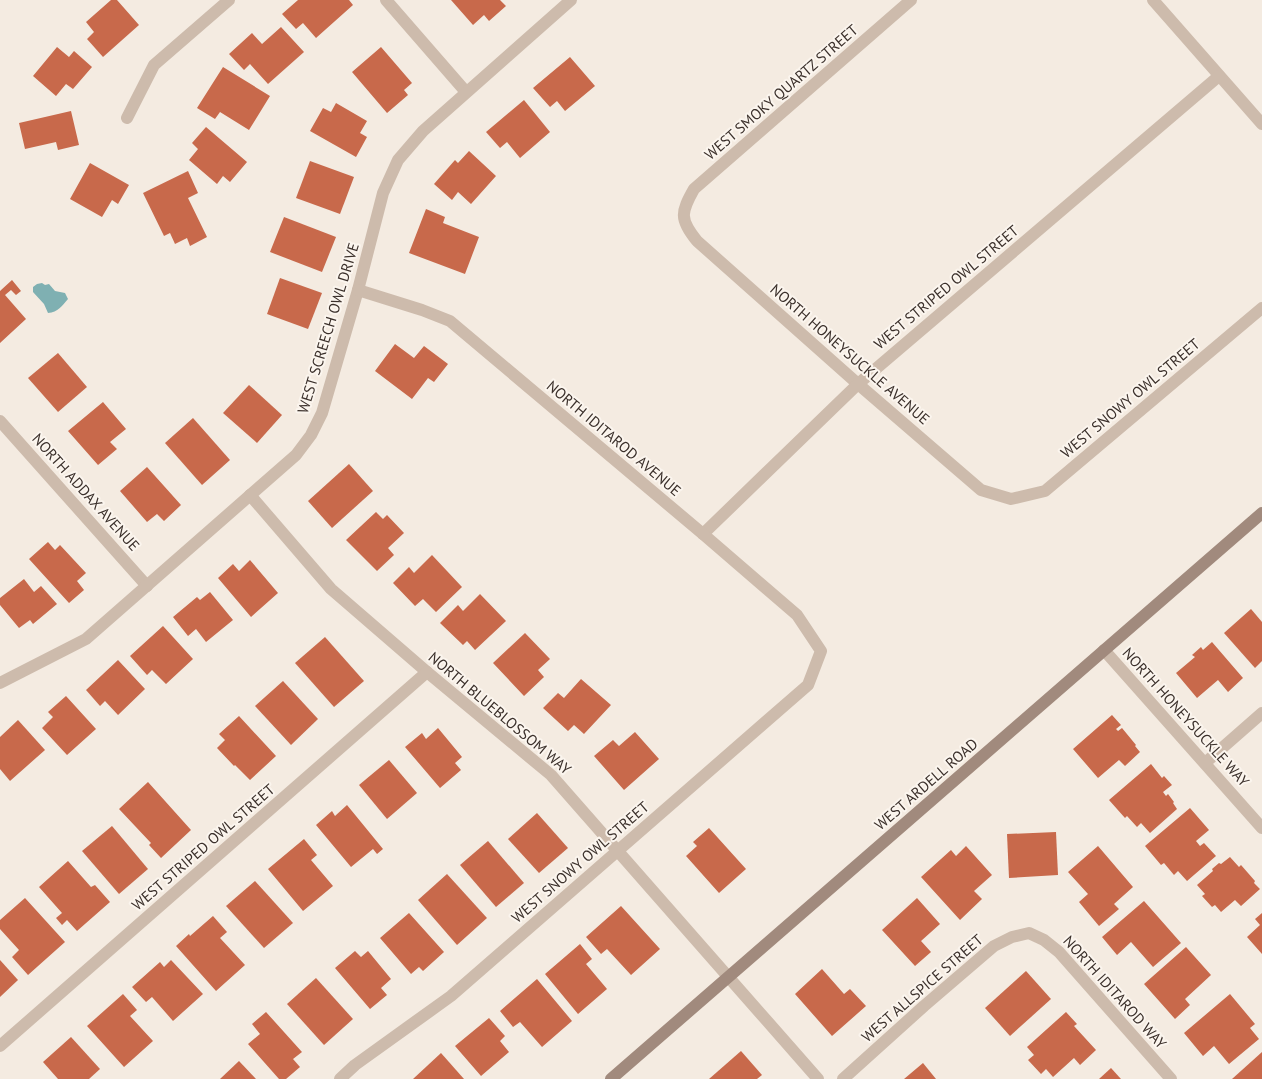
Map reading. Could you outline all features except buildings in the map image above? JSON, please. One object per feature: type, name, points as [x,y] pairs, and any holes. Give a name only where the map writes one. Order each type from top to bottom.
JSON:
[{"type":"street","points":[[127,118],[154,65],[229,0]]},
{"type":"street","points":[[386,0],[466,92]]},
{"type":"street","name":"WEST SCREECH OWL DRIVE","points":[[0,683],[86,639],[296,455],[311,435],[322,413],[358,290],[383,192],[398,160],[423,131],[572,0]]},
{"type":"street","name":"WEST SMOKY QUARTZ STREET","points":[[684,216],[686,203],[694,189],[911,0]]},
{"type":"street","points":[[1153,0],[1262,124]]},
{"type":"street","name":"WEST STRIPED OWL STREET","points":[[703,534],[858,384],[1219,76]]},
{"type":"street","name":"NORTH HONEYSUCKLE AVENUE","points":[[684,216],[687,229],[696,241],[858,384],[981,490],[1011,499]]},
{"type":"street","name":"NORTH IDITAROD AVENUE","points":[[358,290],[450,321],[798,615],[821,651]]},
{"type":"street","name":"WEST SNOWY OWL STREET","points":[[1011,499],[1045,491],[1262,308]]},
{"type":"street","name":"NORTH ADDAX AVENUE","points":[[0,421],[147,586]]},
{"type":"street","name":"NORTH BLUEBLOSSOM WAY","points":[[250,496],[331,589],[551,775],[818,1079]]},
{"type":"street","name":"WEST ARDELL ROAD","points":[[611,1079],[1262,513]]},
{"type":"street","name":"NORTH HONEYSUCKLE WAY","points":[[1104,650],[1262,828]]},
{"type":"street","name":"WEST SNOWY OWL STREET","points":[[340,1079],[355,1065],[450,996],[808,684],[821,651]]},
{"type":"street","name":"WEST STRIPED OWL STREET","points":[[0,1046],[427,672]]},
{"type":"street","points":[[1204,763],[1262,713]]},
{"type":"street","name":"WEST ALLSPICE STREET","points":[[843,1079],[994,946],[1012,937],[1029,933]]},
{"type":"street","name":"NORTH IDITAROD WAY","points":[[1029,933],[1044,940],[1059,952],[1171,1079]]},
{"type":"water","points":[[42,283],[45,285],[49,284],[55,291],[65,293],[68,299],[59,308],[48,313],[44,304],[33,292],[33,287]]}]
